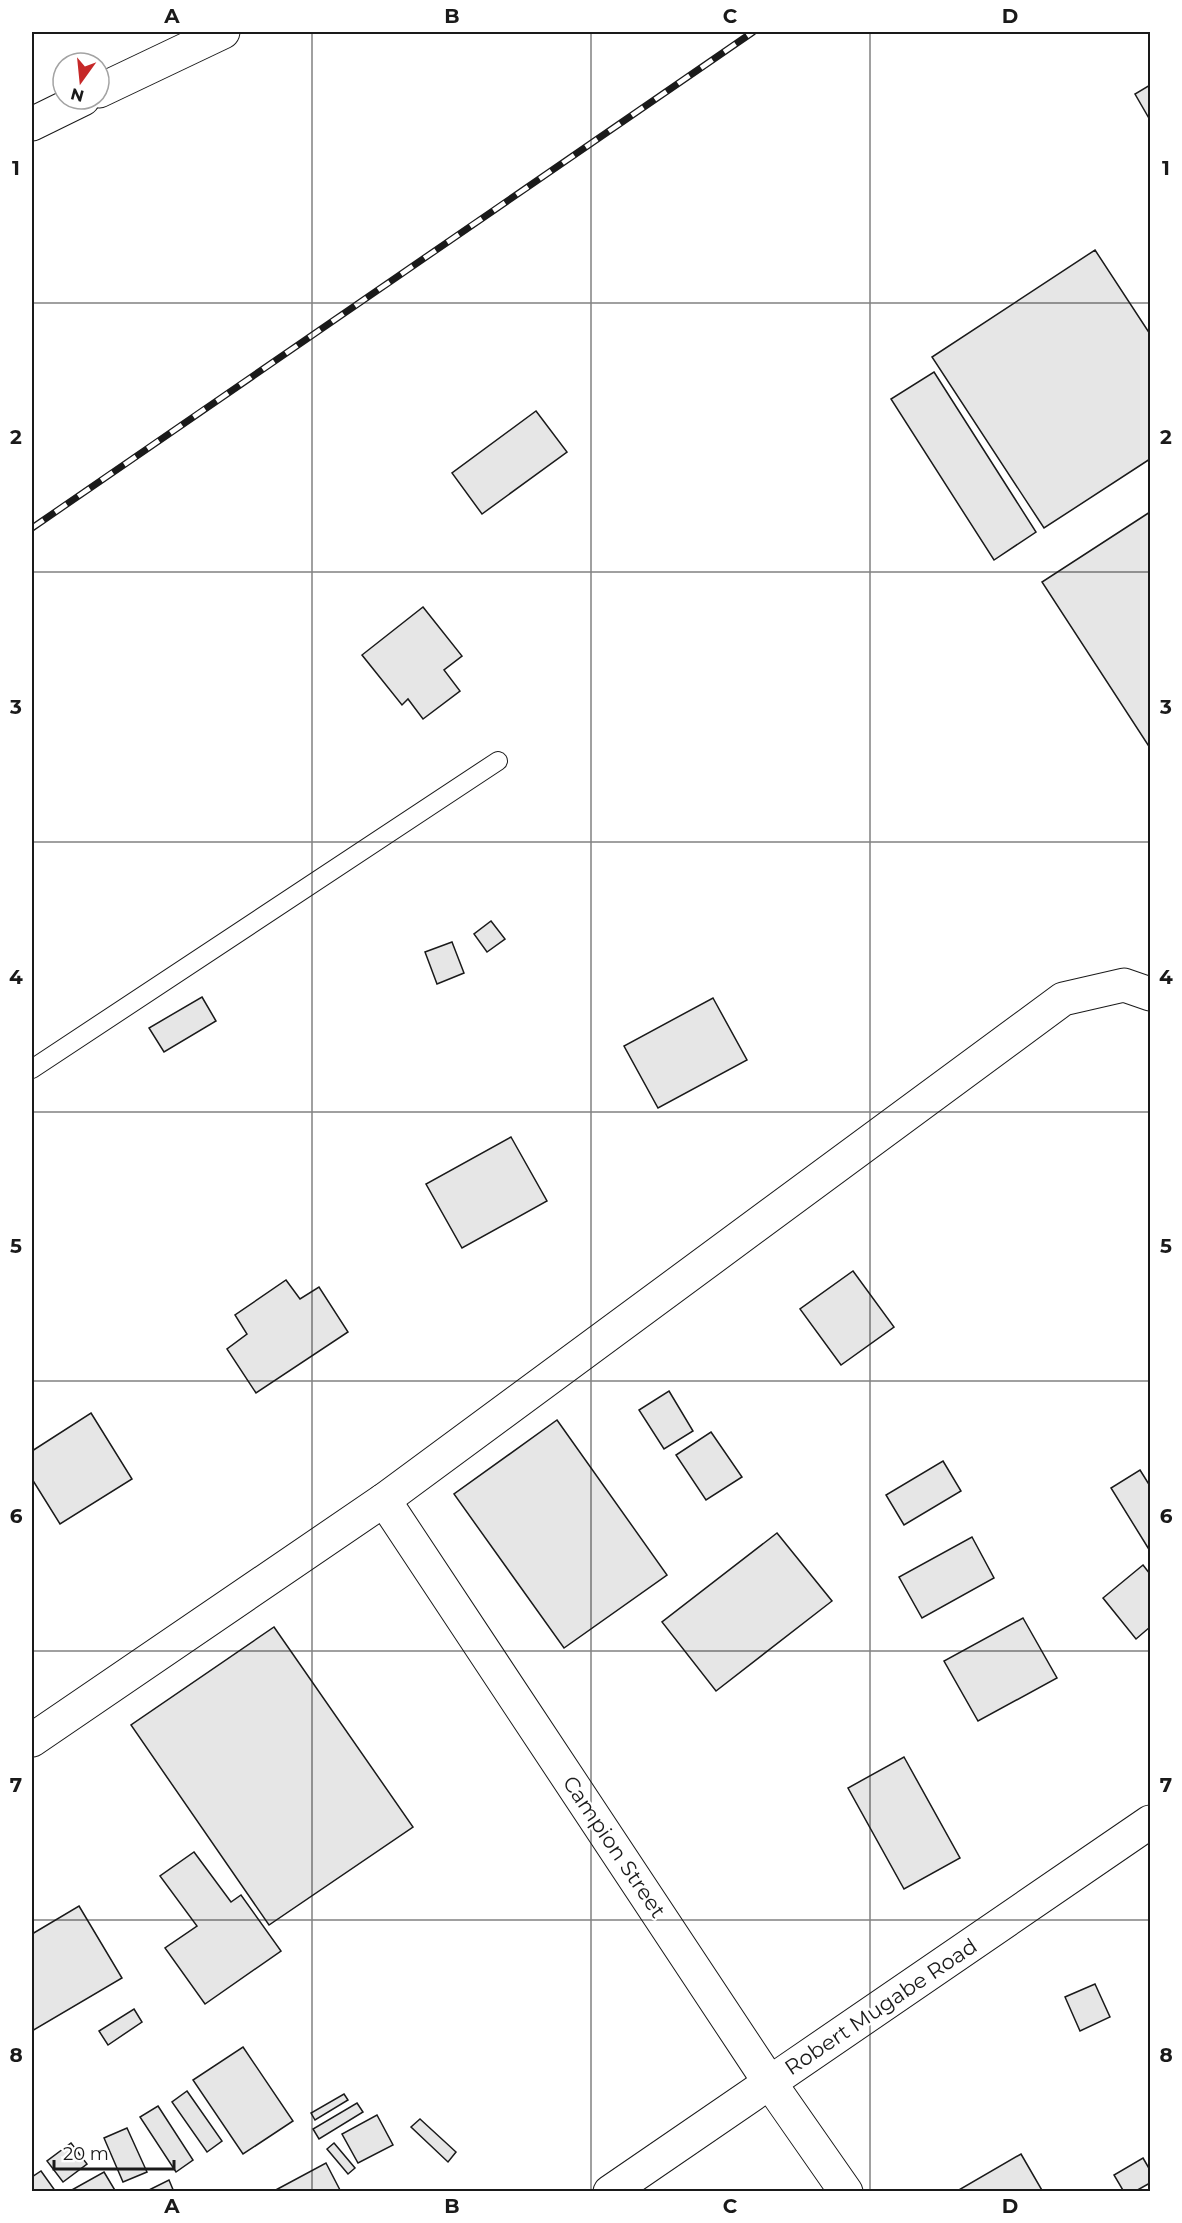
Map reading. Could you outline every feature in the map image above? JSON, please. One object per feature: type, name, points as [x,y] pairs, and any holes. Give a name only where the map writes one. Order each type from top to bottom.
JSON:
[{"type":"street","points":[[111,86],[223,32]]},
{"type":"street","points":[[32,124],[59,111]]},
{"type":"street","points":[[32,1740],[384,1500],[1063,999],[1137,989]]},
{"type":"street","name":"Campion Street","points":[[384,1500],[770,2083],[846,2192]]},
{"type":"street","name":"Robert Mugabe Road","points":[[610,2192],[1150,1822]]},
{"type":"lane","points":[[32,1069],[498,760]]},
{"type":"building","points":[[1150,85],[1150,120],[1135,94]]},
{"type":"building","points":[[1095,250],[1150,334],[1150,459],[1044,528],[932,357]]},
{"type":"building","points":[[934,372],[1036,532],[994,560],[891,399]]},
{"type":"building","points":[[536,411],[567,452],[482,514],[452,473]]},
{"type":"building","points":[[1150,512],[1150,748],[1042,582]]},
{"type":"building","points":[[423,607],[462,656],[444,670],[460,691],[423,719],[408,699],[402,705],[362,655]]},
{"type":"building","points":[[491,921],[505,939],[487,952],[474,934]]},
{"type":"building","points":[[452,942],[464,973],[437,984],[425,952]]},
{"type":"building","points":[[202,997],[216,1021],[164,1052],[149,1028]]},
{"type":"building","points":[[713,998],[747,1060],[658,1108],[624,1046]]},
{"type":"building","points":[[511,1137],[547,1201],[462,1248],[426,1184]]},
{"type":"building","points":[[853,1271],[894,1327],[841,1365],[800,1309]]},
{"type":"building","points":[[286,1280],[300,1299],[319,1287],[348,1332],[256,1393],[227,1349],[247,1334],[235,1315]]},
{"type":"building","points":[[669,1391],[693,1431],[664,1449],[639,1410]]},
{"type":"building","points":[[91,1413],[132,1479],[60,1524],[32,1479],[32,1451]]},
{"type":"building","points":[[557,1420],[667,1575],[564,1648],[454,1494]]},
{"type":"building","points":[[711,1432],[742,1477],[706,1500],[676,1455]]},
{"type":"building","points":[[943,1461],[961,1491],[904,1525],[886,1495]]},
{"type":"building","points":[[1140,1470],[1150,1486],[1150,1551],[1111,1488]]},
{"type":"building","points":[[777,1533],[832,1601],[716,1691],[662,1622]]},
{"type":"building","points":[[972,1537],[994,1578],[922,1618],[899,1577]]},
{"type":"building","points":[[1143,1565],[1150,1574],[1150,1627],[1136,1639],[1103,1598]]},
{"type":"building","points":[[1023,1618],[1057,1678],[978,1721],[944,1661]]},
{"type":"building","points":[[274,1627],[413,1827],[269,1925],[131,1725]]},
{"type":"building","points":[[904,1757],[960,1858],[904,1889],[848,1788]]},
{"type":"building","points":[[194,1852],[231,1902],[241,1895],[281,1951],[205,2004],[165,1948],[197,1926],[160,1876]]},
{"type":"building","points":[[79,1906],[122,1978],[32,2031],[32,1934]]},
{"type":"building","points":[[1095,1984],[1110,2017],[1080,2031],[1065,1997]]},
{"type":"building","points":[[134,2009],[142,2022],[108,2045],[99,2031]]},
{"type":"building","points":[[243,2047],[293,2121],[243,2154],[193,2080]]},
{"type":"building","points":[[187,2091],[222,2141],[207,2152],[172,2102]]},
{"type":"building","points":[[344,2094],[348,2100],[315,2120],[311,2113]]},
{"type":"building","points":[[357,2103],[363,2112],[319,2139],[313,2129]]},
{"type":"building","points":[[158,2106],[193,2160],[176,2172],[140,2117]]},
{"type":"building","points":[[377,2115],[393,2145],[358,2163],[342,2134]]},
{"type":"building","points":[[420,2119],[456,2152],[448,2162],[411,2127]]},
{"type":"building","points":[[127,2128],[147,2172],[123,2182],[104,2138]]},
{"type":"building","points":[[71,2143],[87,2164],[63,2182],[47,2161]]},
{"type":"building","points":[[334,2143],[355,2168],[348,2174],[327,2149]]},
{"type":"building","points":[[1021,2154],[1043,2192],[957,2191]]},
{"type":"building","points":[[1143,2158],[1150,2170],[1150,2183],[1134,2192],[1124,2192],[1114,2175]]},
{"type":"building","points":[[326,2163],[341,2192],[272,2192]]},
{"type":"building","points":[[41,2171],[56,2192],[32,2192],[32,2177]]},
{"type":"building","points":[[104,2172],[116,2192],[70,2192],[70,2191]]},
{"type":"building","points":[[169,2180],[174,2192],[145,2192]]},
{"type":"railway","points":[[32,528],[753,32]]}]
